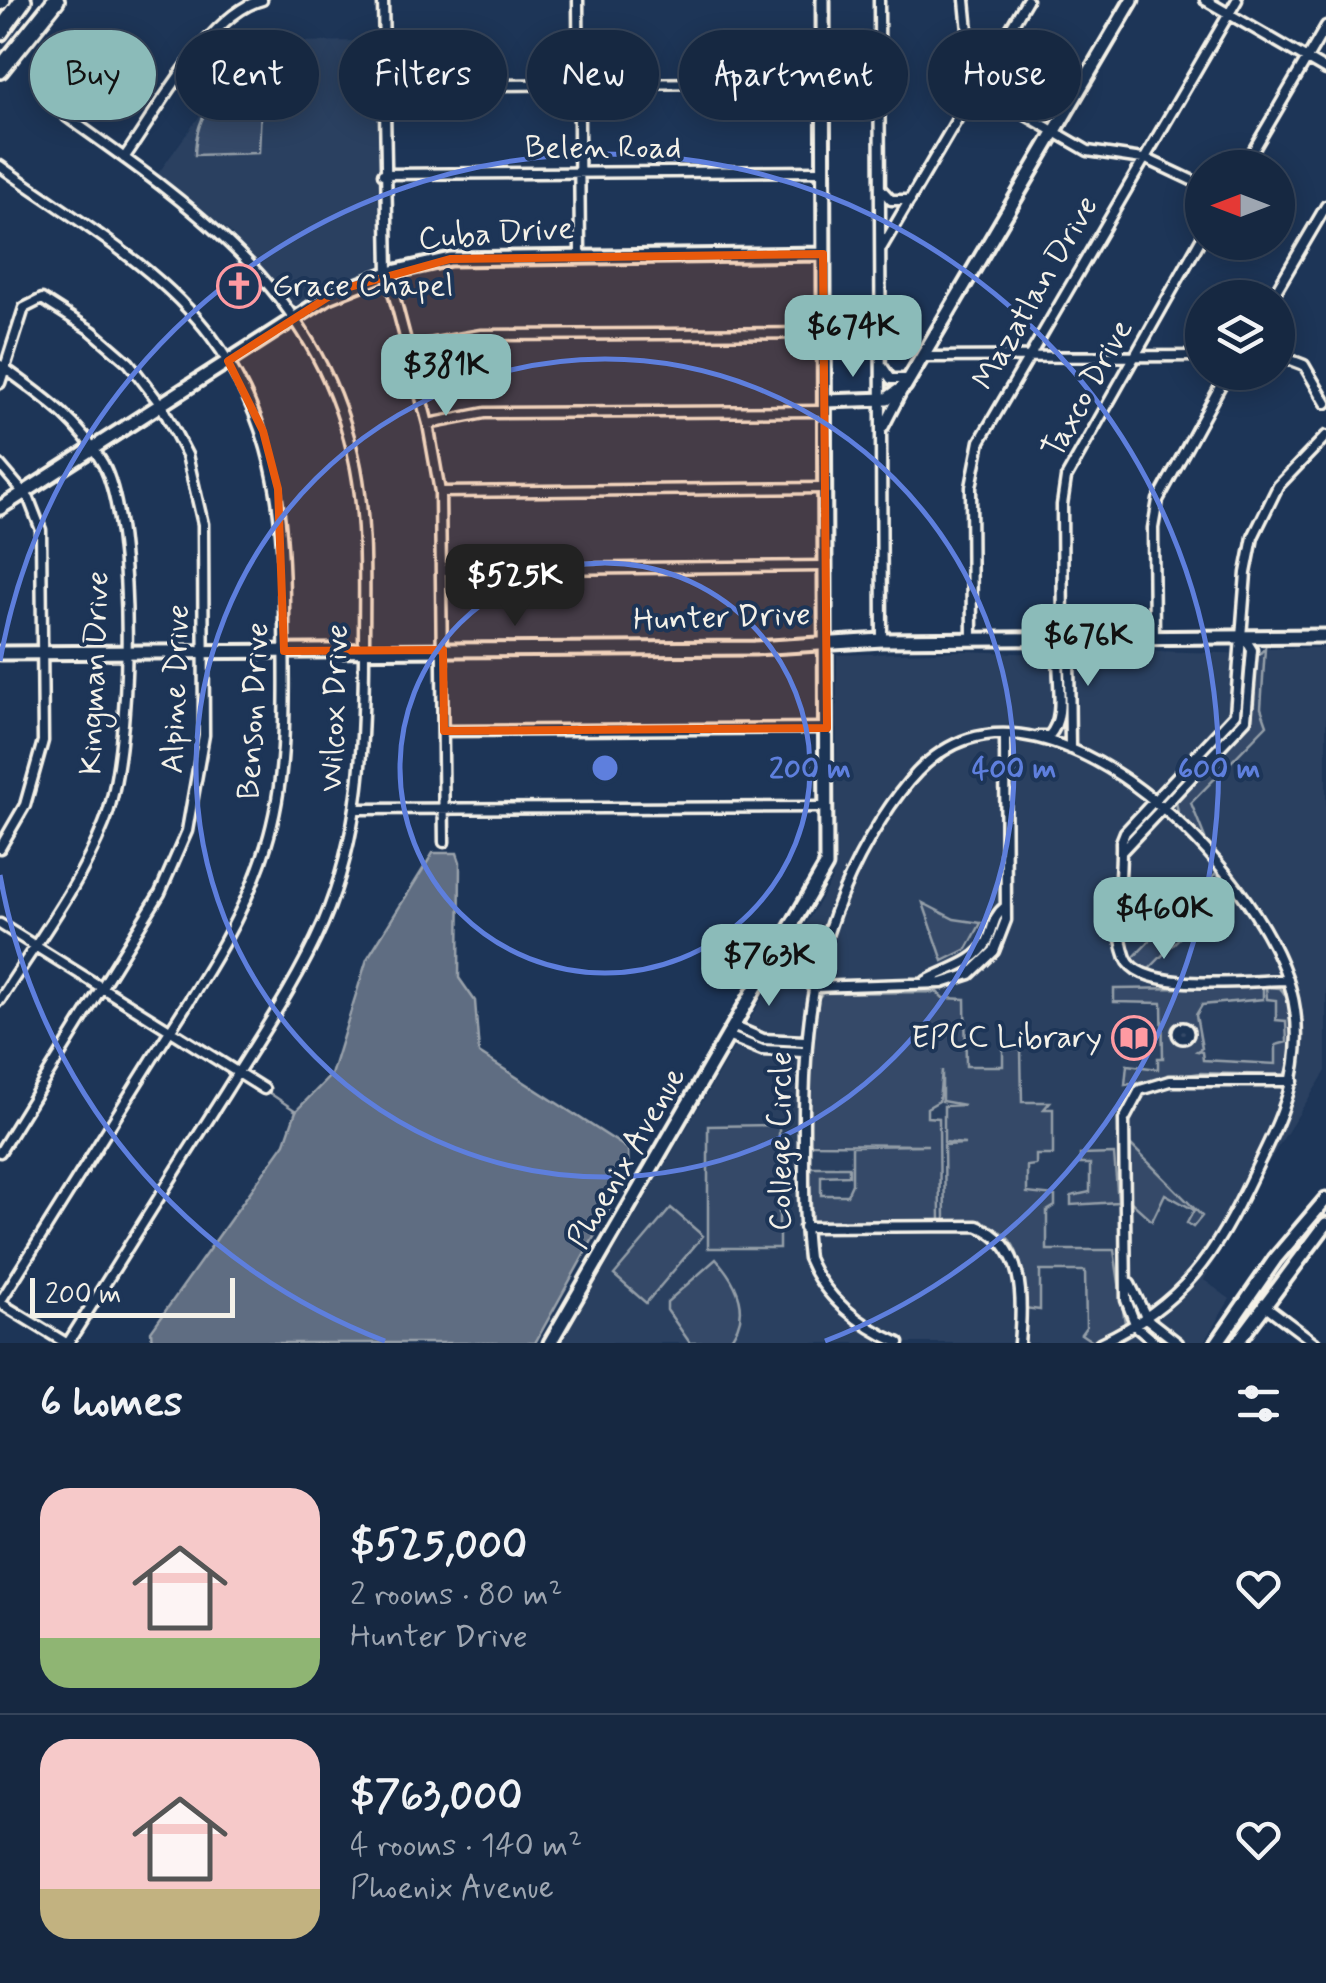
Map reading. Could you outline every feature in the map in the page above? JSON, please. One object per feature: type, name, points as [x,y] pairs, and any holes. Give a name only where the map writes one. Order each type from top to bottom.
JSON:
[{"type":"highway","points":[[0,32],[23,0]]},
{"type":"highway","points":[[0,70],[59,0]]},
{"type":"street","points":[[0,82],[59,0]]},
{"type":"street","points":[[124,158],[216,30],[242,7],[262,0]]},
{"type":"street","points":[[382,0],[382,30]]},
{"type":"street","points":[[578,0],[578,30]]},
{"type":"street","name":"Phoenix Avenue","points":[[823,0],[823,30]]},
{"type":"street","points":[[879,0],[882,640]]},
{"type":"street","points":[[965,0],[968,30]]},
{"type":"street","points":[[1009,30],[1026,0]]},
{"type":"street","points":[[881,432],[1132,0]]},
{"type":"street","points":[[1204,0],[1326,70]]},
{"type":"street","name":"Mazatlan Drive","points":[[972,639],[975,458],[1028,357],[1236,0]]},
{"type":"street","points":[[1253,150],[1326,26]]},
{"type":"street","name":"Wilcox Drive","points":[[67,1343],[237,1073],[318,934],[344,865],[356,809],[364,729],[362,522],[356,469],[328,381],[294,318],[261,272],[221,232],[71,120]]},
{"type":"street","points":[[383,120],[388,273],[428,424],[440,492],[444,570],[444,842]]},
{"type":"street","points":[[578,120],[580,256]]},
{"type":"street","name":"Phoenix Avenue","points":[[550,1343],[822,876],[828,807],[822,120]]},
{"type":"street","points":[[880,250],[958,120]]},
{"type":"street","points":[[1034,120],[1088,151],[1142,158],[1185,177]]},
{"type":"street","name":"Benson Drive","points":[[0,166],[162,285],[209,334],[228,361],[263,431],[278,488],[284,651],[284,748],[266,846],[234,925],[0,1302]]},
{"type":"street","name":"Belen Road","points":[[384,174],[823,171]]},
{"type":"street","points":[[880,187],[891,200],[910,200]]},
{"type":"street","points":[[1283,280],[1326,206]]},
{"type":"street","points":[[880,222],[903,212]]},
{"type":"street","name":"Cuba Drive","points":[[0,508],[338,290],[388,273],[450,259],[824,254]]},
{"type":"street","name":"Taxco Drive","points":[[1063,638],[1062,506],[1066,478],[1188,260]]},
{"type":"street","name":"Alpine Drive","points":[[0,1152],[160,893],[187,831],[202,753],[205,652],[199,497],[187,456],[161,405],[110,345],[42,299],[24,308],[2,367]]},
{"type":"street","points":[[406,348],[481,335],[823,333]]},
{"type":"street","points":[[923,357],[1185,356]]},
{"type":"street","points":[[1295,362],[1304,365],[1326,403]]},
{"type":"street","points":[[880,364],[891,379],[907,382]]},
{"type":"street","points":[[0,383],[2,367]]},
{"type":"street","name":"Kingman Drive","points":[[0,1000],[86,864],[116,790],[124,739],[120,514],[109,478],[93,448],[60,408],[2,367]]},
{"type":"street","points":[[428,424],[485,413],[824,406],[882,400],[907,382]]},
{"type":"street","points":[[1154,637],[1154,528],[1158,500],[1218,390]]},
{"type":"street","points":[[1288,980],[1160,981],[1139,974],[1127,959],[1121,935],[1122,852],[1125,832],[1234,714],[1238,651],[1244,637],[1246,573],[1262,514],[1288,471],[1326,436]]},
{"type":"street","points":[[0,465],[34,509],[42,542],[43,653],[40,755],[25,805],[0,848]]},
{"type":"street","points":[[440,492],[825,488]]},
{"type":"street","points":[[444,570],[825,566]]},
{"type":"street","name":"Hunter Drive","points":[[0,653],[755,648],[825,641],[1326,636]]},
{"type":"street","points":[[1122,852],[1246,718],[1252,650],[1244,637]]},
{"type":"street","points":[[1063,638],[1057,652],[1058,718],[1065,747]]},
{"type":"street","points":[[1063,638],[1069,652],[1065,747]]},
{"type":"street","points":[[1028,736],[1049,736],[1058,718]]},
{"type":"street","points":[[444,731],[826,728]]},
{"type":"street","points":[[812,987],[926,980],[964,964],[986,944],[995,915],[1005,907],[1005,735]]},
{"type":"street","name":"College Circle","points":[[899,1343],[856,1318],[818,1284],[808,1258],[804,1227],[804,1040],[812,987],[827,928],[850,872],[900,792],[940,753],[969,739],[1005,735],[1028,736],[1065,747],[1116,772],[1163,808],[1247,904],[1288,980],[1298,1032],[1288,1104],[1220,1244],[1147,1319],[1100,1343]]},
{"type":"street","points":[[356,809],[828,807]]},
{"type":"street","points":[[0,924],[264,1089]]},
{"type":"street","points":[[732,1032],[764,1039],[804,1040]]},
{"type":"street","points":[[732,1032],[762,1050],[804,1052]]},
{"type":"street","points":[[1156,1343],[1136,1326],[1126,1300],[1124,1120],[1140,1090],[1170,1081],[1294,1082]]},
{"type":"street","points":[[1218,1343],[1275,1259],[1326,1199]]},
{"type":"street","points":[[1237,1343],[1326,1224]]},
{"type":"street","points":[[804,1227],[978,1226],[993,1232],[1007,1245],[1017,1266],[1019,1343]]},
{"type":"street","points":[[1125,1266],[1132,1294],[1147,1319],[1178,1343]]},
{"type":"street","points":[[0,1302],[67,1343]]},
{"type":"street","points":[[1263,1304],[1315,1343]]},
{"type":"street","points":[[1159,1308],[1164,1335]]},
{"type":"highlighted area","points":[[823,254],[827,728],[444,731],[443,650],[284,651],[278,489],[263,431],[228,361],[339,290],[450,259]]},
{"type":"shaded area","points":[[339,41],[339,120],[378,120],[379,268],[333,287],[296,311],[228,230],[157,175],[197,120],[319,120],[319,42]]},
{"type":"shaded area","points":[[202,120],[260,120],[259,153],[195,155]]},
{"type":"shaded area","points":[[1265,648],[1326,648],[1326,1071],[1264,1169],[1204,1280],[1230,1299],[1203,1343],[561,1343],[831,881],[836,866],[837,655],[964,651],[1073,655],[1080,649],[1257,654]]},
{"type":"shaded area","points":[[1265,648],[1261,708],[1267,725],[1191,803],[1205,838],[1200,840],[1179,818],[1176,802],[1247,726],[1254,703],[1254,660]]},
{"type":"shaded area","points":[[433,853],[457,853],[460,862],[459,978],[475,1001],[479,1053],[628,1149],[629,1174],[535,1343],[152,1343],[151,1331],[285,1143],[296,1111],[331,1075],[367,959]]},
{"type":"shaded area","points":[[1216,873],[1228,888],[1148,970],[1141,971],[1133,958]]},
{"type":"shaded area","points":[[923,903],[954,919],[981,923],[967,949],[943,961]]},
{"type":"shaded area","points":[[1263,987],[1263,999],[1202,1005],[1196,1015],[1202,1048],[1197,1051],[1202,1052],[1203,1060],[1276,1064],[1276,1045],[1287,1042],[1286,1021],[1276,1020],[1276,1000],[1267,999],[1266,987],[1280,988],[1289,1006],[1293,1030],[1285,1075],[1200,1073],[1125,1085],[1127,1065],[1158,1069],[1158,1058],[1163,1058],[1162,1003],[1114,1002],[1114,989]]},
{"type":"shaded area","points":[[937,992],[943,998],[965,999],[966,1066],[1003,1066],[1003,1049],[1021,1049],[1022,1102],[1050,1102],[1044,1109],[1053,1109],[1053,1155],[1036,1155],[1036,1165],[1027,1166],[1027,1193],[1055,1196],[1055,1206],[1047,1211],[1047,1250],[1114,1250],[1125,1323],[1093,1342],[1081,1334],[1086,1327],[1085,1271],[1040,1271],[1040,1310],[1024,1308],[1021,1268],[1010,1241],[986,1226],[945,1222],[944,1145],[965,1144],[944,1142],[944,1106],[964,1105],[942,1101],[942,1070],[939,1101],[927,1108],[927,1117],[939,1118],[940,1222],[812,1221],[809,1167],[849,1167],[849,1175],[821,1176],[821,1195],[847,1195],[852,1184],[852,1146],[928,1145],[809,1144],[808,1060],[817,999],[823,993]]},
{"type":"shaded area","points":[[779,1125],[779,1248],[708,1248],[708,1126]]},
{"type":"shaded area","points":[[1129,1143],[1202,1216],[1193,1227],[1187,1223],[1194,1210],[1165,1194],[1152,1221],[1129,1200]]},
{"type":"shaded area","points":[[1114,1154],[1118,1202],[1071,1205],[1071,1196],[1090,1192],[1090,1164],[1080,1164],[1080,1155]]},
{"type":"shaded area","points":[[671,1208],[703,1236],[646,1303],[614,1275]]},
{"type":"shaded area","points":[[716,1259],[740,1300],[739,1322],[727,1343],[690,1343],[667,1310],[667,1302]]},
{"type":"waterway","points":[[265,1090],[296,1111]]},
{"type":"place","name":"Grace Chapel","points":[[239,286]]},
{"type":"place","name":"EPCC Library","points":[[1134,1038]]}]
